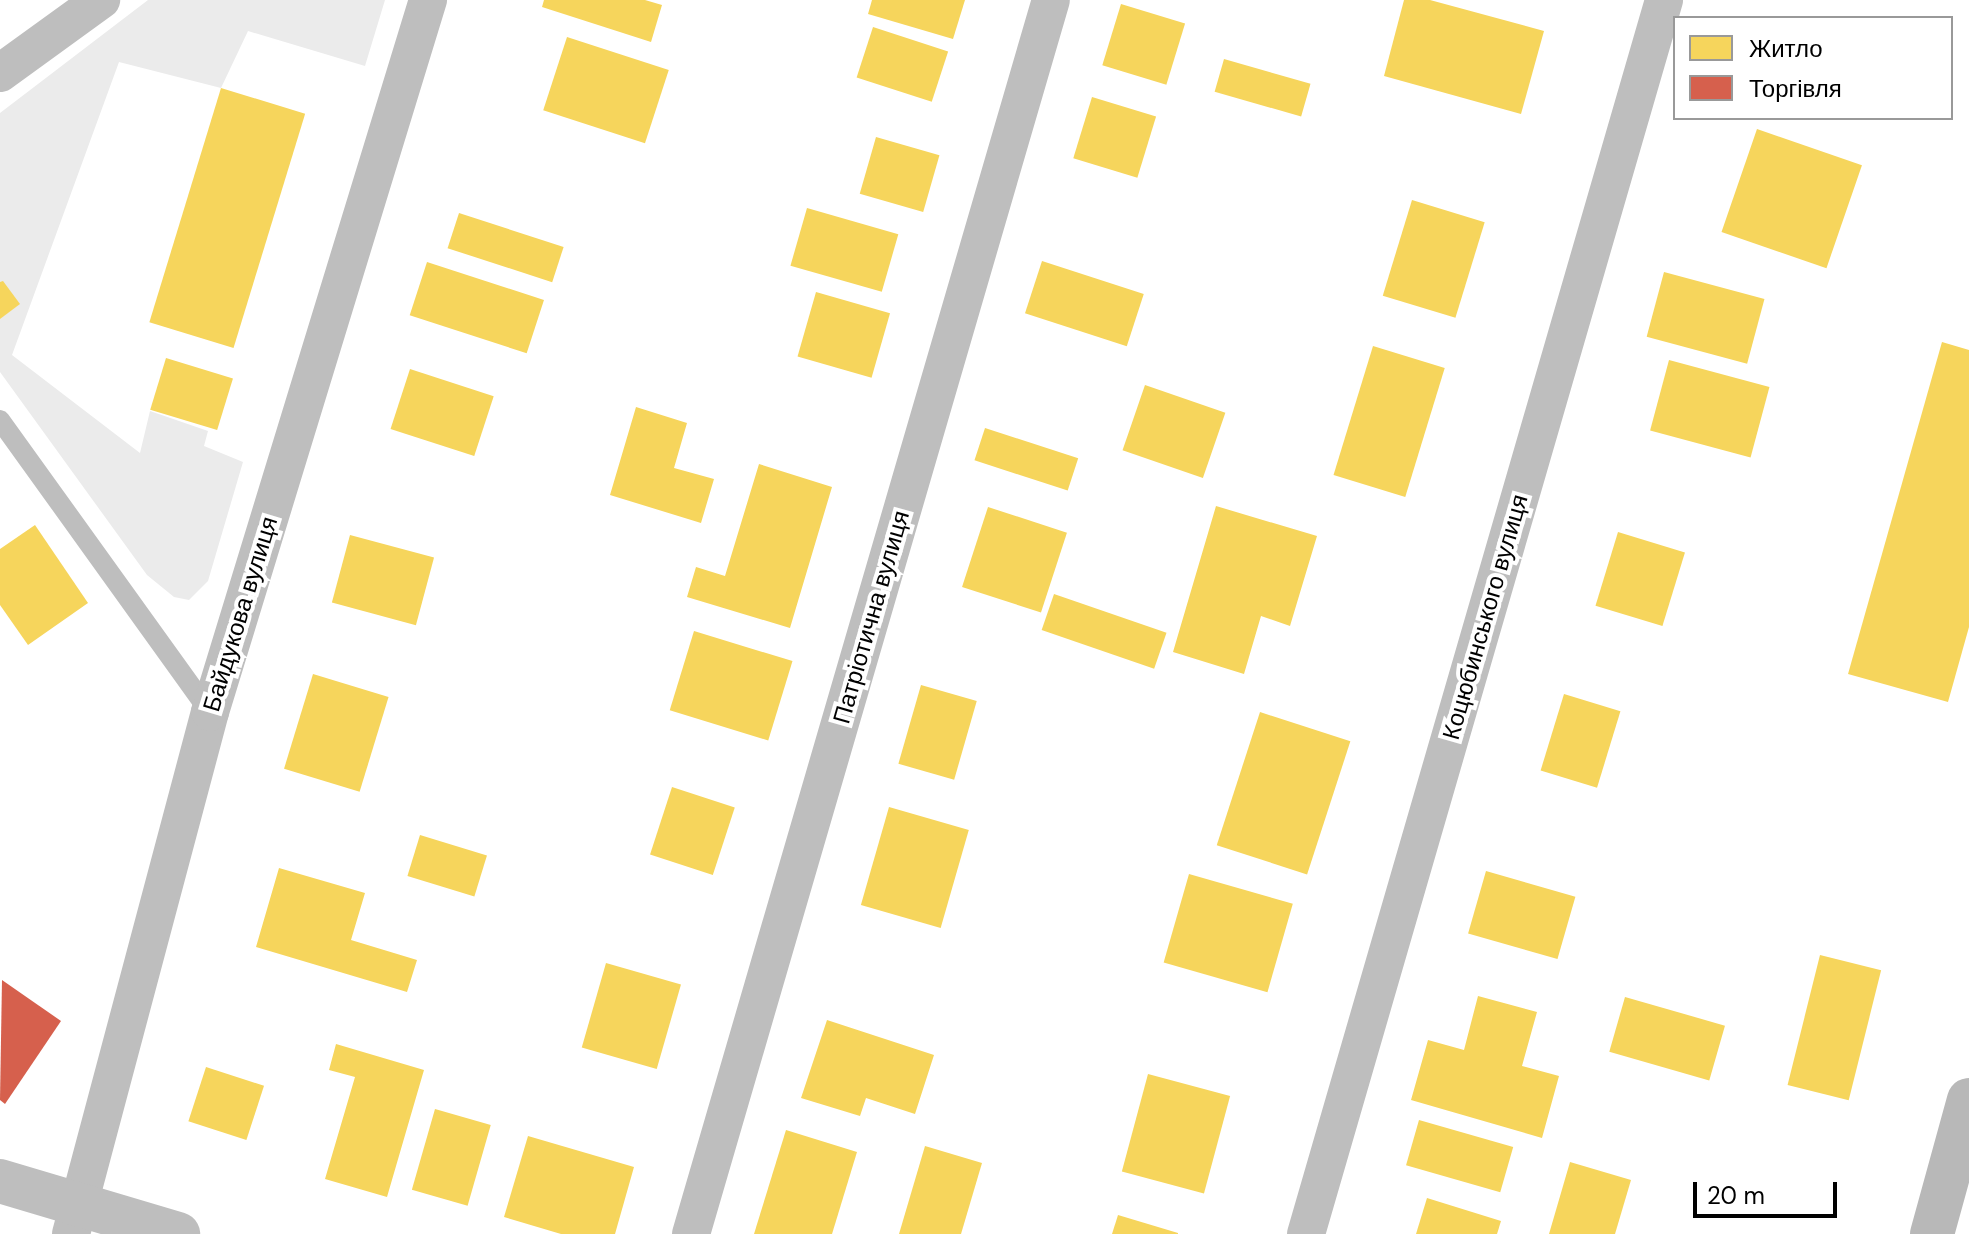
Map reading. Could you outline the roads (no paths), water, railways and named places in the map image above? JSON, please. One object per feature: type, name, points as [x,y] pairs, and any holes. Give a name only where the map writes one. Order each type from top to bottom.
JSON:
[{"type":"main road","points":[[1932,1234],[1969,1100]]},
{"type":"street","points":[[0,73],[101,0]]},
{"type":"street","name":"Байдукова вулиця","points":[[75,1219],[210,712],[428,0]]},
{"type":"street","name":"Патріотична вулиця","points":[[691,1234],[1051,0]]},
{"type":"street","name":"Коцюбинського вулиця","points":[[1306,1234],[1664,0]]},
{"type":"street","points":[[0,1181],[75,1219],[178,1234]]},
{"type":"lane","points":[[0,420],[210,712]]}]
